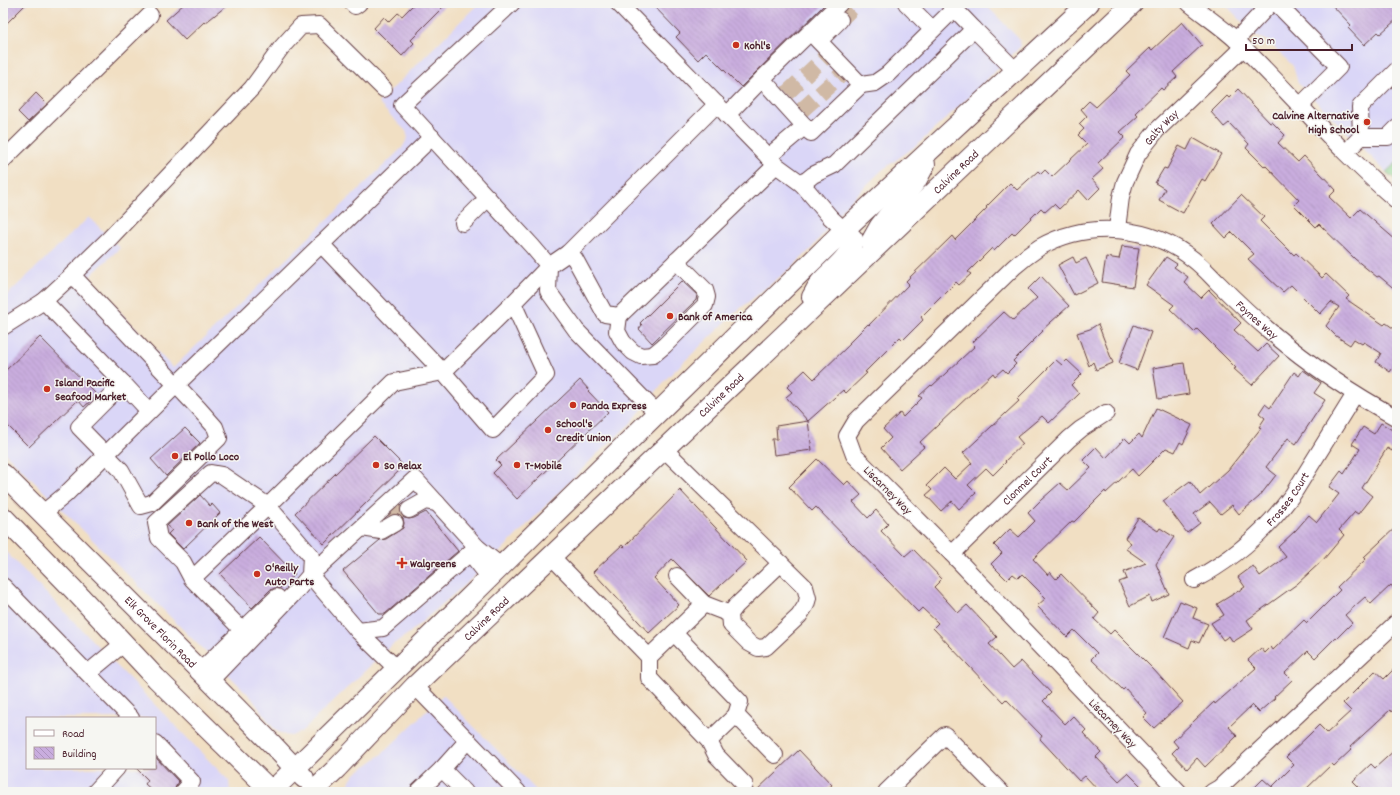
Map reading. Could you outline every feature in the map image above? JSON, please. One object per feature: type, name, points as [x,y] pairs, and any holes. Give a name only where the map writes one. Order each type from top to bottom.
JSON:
[{"type":"main road","points":[[3,517],[156,678],[271,792],[844,230],[1090,3]]},
{"type":"main road","name":"Calvine Road","points":[[314,791],[415,686],[1133,3]]},
{"type":"main road","points":[[873,251],[870,245],[873,237],[880,226],[916,182],[932,150]]},
{"type":"main road","points":[[798,323],[819,285],[849,252],[852,245],[852,239],[844,230]]},
{"type":"main road","points":[[603,508],[616,480],[659,435],[660,425],[658,414]]},
{"type":"main road","name":"Elk Grove Florin Road","points":[[3,474],[205,676],[295,768],[314,791]]},
{"type":"street","points":[[512,3],[402,105],[549,266],[548,291],[576,330],[658,414]]},
{"type":"street","points":[[618,3],[772,161],[802,184],[830,217],[844,230]]},
{"type":"street","points":[[815,36],[840,3]]},
{"type":"street","points":[[906,3],[932,29]]},
{"type":"street","points":[[1189,3],[1239,44],[1345,153],[1397,201]]},
{"type":"street","name":"Galty Way","points":[[1117,229],[1121,197],[1125,182],[1130,168],[1138,154],[1157,130],[1239,44],[1271,3]]},
{"type":"street","points":[[1276,3],[1339,67],[1300,106]]},
{"type":"street","points":[[762,79],[783,96],[801,117],[811,133],[861,85],[876,83],[888,74],[932,29],[951,6],[1016,71]]},
{"type":"street","points":[[3,160],[150,14]]},
{"type":"street","points":[[192,579],[394,382],[443,372],[549,266],[568,252],[722,110],[815,36],[840,20]]},
{"type":"street","points":[[3,327],[44,301],[109,239],[252,88],[281,48],[301,26],[319,25],[384,89]]},
{"type":"street","points":[[802,184],[813,175],[834,165],[974,29]]},
{"type":"street","points":[[815,36],[827,56],[844,73],[861,85]]},
{"type":"street","points":[[1361,137],[1360,107],[1397,70]]},
{"type":"street","points":[[676,261],[705,290],[707,297],[705,305],[665,345],[653,354],[641,356],[633,352],[623,342],[617,331],[619,316],[676,261],[772,161],[801,117]]},
{"type":"street","points":[[1345,153],[1361,137],[1388,136],[1397,128]]},
{"type":"street","points":[[43,513],[106,455],[176,384],[432,137]]},
{"type":"street","points":[[463,223],[488,198]]},
{"type":"street","name":"Foynes Way","points":[[1117,229],[1151,236],[1180,250],[1198,263],[1249,313],[1314,366],[1355,394],[1397,418]]},
{"type":"street","name":"Liscarney Way","points":[[1117,229],[1080,232],[1055,240],[1040,247],[1014,268],[856,421],[847,436],[854,455],[952,554],[1179,792]]},
{"type":"street","points":[[321,244],[443,372],[492,430],[546,375],[513,303]]},
{"type":"street","points":[[568,252],[575,259],[604,314],[619,316]]},
{"type":"street","points":[[72,275],[215,427],[219,438],[152,503],[141,506],[121,470],[79,427],[123,383]]},
{"type":"street","points":[[44,301],[150,411]]},
{"type":"street","name":"Frosses Court","points":[[1194,580],[1242,549],[1282,510],[1355,394]]},
{"type":"street","name":"Clonmel Court","points":[[952,554],[1069,439],[1081,429],[1106,413]]},
{"type":"street","points":[[664,449],[781,563],[805,587],[808,598],[806,605],[799,616],[766,647],[758,648],[749,644],[731,625],[730,614],[736,606],[781,563]]},
{"type":"street","points":[[242,630],[192,579],[183,562],[159,538],[156,523],[211,473],[222,475],[268,506],[311,556],[310,575],[358,631],[396,668]]},
{"type":"street","points":[[205,676],[298,590],[310,575],[415,479],[434,499],[473,550],[496,572]]},
{"type":"street","points":[[407,507],[434,499]]},
{"type":"street","points":[[365,525],[393,520]]},
{"type":"street","points":[[358,631],[383,628],[473,550]]},
{"type":"street","points":[[551,556],[649,657],[649,678],[709,741],[716,755],[745,785]]},
{"type":"street","points":[[205,676],[242,630],[297,578],[310,575]]},
{"type":"street","points":[[677,576],[704,604],[730,614]]},
{"type":"street","points":[[3,586],[131,717]]},
{"type":"street","points":[[649,657],[704,604]]},
{"type":"street","points":[[1212,792],[1219,788],[1397,622]]},
{"type":"street","points":[[674,633],[740,702],[736,715],[709,741]]},
{"type":"street","points":[[88,673],[123,644]]},
{"type":"street","points":[[415,686],[518,792]]},
{"type":"street","points":[[736,715],[775,755]]},
{"type":"street","points":[[886,792],[945,735],[1001,792]]},
{"type":"street","points":[[418,792],[442,769],[468,740]]},
{"type":"street","points":[[156,744],[192,782],[183,792]]},
{"type":"street","points":[[95,792],[116,769]]},
{"type":"street","points":[[442,769],[465,792]]},
{"type":"shaded area","points":[[479,3],[984,3],[1019,39],[1021,46],[917,145],[882,170],[844,207],[811,249],[791,268],[737,311],[668,377],[630,424],[595,456],[486,566],[408,634],[392,645],[301,732],[291,736],[285,735],[275,730],[251,697],[3,451],[3,299],[89,217],[120,248],[88,278],[173,368],[402,148],[408,138],[406,131],[378,103]]},
{"type":"shaded area","name":"Calvine Alternative High School","points":[[1224,3],[1397,3],[1397,162],[1386,172],[1298,83],[1293,66],[1268,41],[1256,36]]},
{"type":"shaded area","points":[[3,549],[229,781],[230,792],[3,792]]},
{"type":"shaded area","points":[[443,695],[538,792],[349,792],[348,788],[350,780],[356,773],[382,754]]},
{"type":"green space","points":[[1397,162],[1397,181],[1386,172]]},
{"type":"building","points":[[3,3],[27,3],[3,27]]},
{"type":"building","points":[[185,3],[230,3],[205,23],[204,22],[185,40],[166,20]]},
{"type":"building","points":[[415,3],[447,3],[411,40],[414,43],[402,56],[374,28],[384,17],[389,22],[398,13],[402,16]]},
{"type":"building","name":"Kohl's","points":[[651,3],[826,3],[741,87],[706,52],[698,60],[676,37],[680,33]]},
{"type":"building","points":[[1330,3],[1397,3],[1397,19],[1380,34],[1378,32],[1364,45],[1348,28],[1351,25]]},
{"type":"building","points":[[1182,22],[1202,45],[1173,72],[1177,77],[1163,90],[1161,88],[1135,113],[1138,116],[1120,132],[1125,137],[1098,163],[1103,169],[1092,179],[1100,188],[1088,200],[1079,190],[1059,209],[1054,204],[1045,212],[1041,208],[1014,235],[1012,233],[994,251],[992,248],[968,272],[971,274],[959,285],[956,282],[921,317],[923,320],[903,340],[900,337],[865,372],[867,373],[846,393],[843,390],[808,421],[786,397],[792,392],[787,387],[805,370],[814,379],[909,284],[906,281],[952,236],[955,240],[1010,183],[1017,190],[1038,171],[1041,174],[1045,170],[1052,177],[1087,144],[1078,135],[1084,129],[1079,124],[1087,116],[1081,109],[1089,101],[1096,107],[1130,75],[1126,71],[1150,48],[1152,50]]},
{"type":"building","points":[[1238,89],[1270,123],[1272,122],[1285,135],[1278,143],[1298,162],[1304,156],[1336,190],[1329,197],[1351,218],[1360,209],[1397,241],[1397,291],[1355,259],[1319,224],[1316,227],[1294,205],[1299,200],[1246,148],[1249,144],[1229,123],[1224,127],[1211,112],[1227,96],[1229,98]]},
{"type":"building","points":[[36,93],[47,104],[28,122],[18,112]]},
{"type":"building","points":[[1193,138],[1221,154],[1205,181],[1202,179],[1183,213],[1159,200],[1165,189],[1155,183],[1164,168],[1167,169],[1179,146],[1187,150]]},
{"type":"building","points":[[1241,195],[1264,217],[1260,221],[1294,255],[1296,253],[1322,278],[1326,274],[1349,296],[1346,299],[1384,325],[1386,323],[1397,331],[1397,362],[1390,372],[1376,362],[1381,353],[1364,342],[1362,344],[1354,339],[1350,345],[1336,336],[1326,326],[1339,307],[1331,302],[1320,314],[1291,285],[1283,292],[1248,259],[1254,254],[1232,232],[1226,238],[1213,224]]},
{"type":"building","points":[[1122,246],[1139,248],[1133,287],[1102,282],[1106,257],[1119,259]]},
{"type":"building","points":[[1073,257],[1076,263],[1086,258],[1098,283],[1074,295],[1058,265]]},
{"type":"building","points":[[1166,257],[1177,264],[1174,267],[1188,277],[1184,282],[1201,298],[1209,290],[1241,323],[1234,330],[1258,352],[1266,344],[1279,356],[1252,385],[1234,369],[1236,368],[1197,329],[1194,332],[1170,309],[1174,305],[1146,285]]},
{"type":"building","points":[[1041,276],[1069,306],[1042,330],[1043,331],[1013,361],[1016,364],[1007,373],[1003,369],[995,376],[993,373],[920,442],[924,447],[900,469],[881,448],[891,438],[883,429],[900,413],[903,417],[922,398],[919,396],[975,346],[972,343],[1004,312],[1013,320],[1037,298],[1028,289]]},
{"type":"building","name":"Bank of America","points":[[682,281],[697,295],[696,300],[652,343],[639,329],[642,325],[640,323]]},
{"type":"building","points":[[1098,324],[1113,363],[1096,370],[1093,362],[1089,366],[1077,333],[1090,329]]},
{"type":"building","points":[[1134,325],[1151,332],[1137,370],[1119,363]]},
{"type":"building","name":"Island Pacific Seafood Market","points":[[40,337],[97,395],[84,407],[78,400],[29,447],[3,421],[3,373]]},
{"type":"building","points":[[1056,360],[1062,365],[1067,360],[1082,374],[1071,385],[1079,394],[1049,423],[1042,416],[1017,437],[1023,444],[993,475],[986,468],[968,485],[976,493],[959,509],[952,501],[941,511],[926,495],[932,490],[927,485],[944,468],[955,479],[972,463],[963,453],[1019,401],[1017,399]]},
{"type":"building","points":[[1184,363],[1189,394],[1158,399],[1153,368]]},
{"type":"building","points":[[1303,370],[1321,383],[1314,393],[1325,400],[1296,444],[1288,438],[1266,467],[1276,475],[1259,497],[1239,514],[1232,505],[1221,514],[1210,502],[1194,514],[1200,523],[1187,533],[1163,501],[1190,481],[1200,495],[1228,470],[1261,428],[1259,427],[1265,418],[1259,413],[1265,404],[1270,408],[1294,372],[1299,376]]},
{"type":"building","points":[[580,380],[589,390],[588,391],[608,412],[517,499],[493,473],[501,465],[496,460]]},
{"type":"building","points":[[1156,408],[1192,425],[1183,444],[1180,442],[1175,452],[1166,448],[1138,476],[1132,469],[1106,493],[1105,491],[1074,522],[1072,521],[1033,559],[1048,575],[1050,572],[1056,579],[1061,574],[1099,613],[1094,619],[1110,634],[1114,630],[1183,702],[1154,728],[1143,717],[1147,713],[1125,688],[1123,690],[1091,659],[1097,653],[1074,630],[1067,637],[1037,606],[1046,598],[1022,574],[1018,578],[1013,574],[1007,580],[991,564],[1002,553],[994,545],[1010,529],[1019,537],[1035,521],[1028,513],[1041,500],[1060,483],[1068,490],[1091,468],[1083,460],[1096,447],[1106,458],[1125,438],[1130,443],[1139,434],[1142,438]]},
{"type":"building","points":[[808,421],[812,450],[774,455],[772,439],[777,439],[776,426]]},
{"type":"building","points":[[1381,423],[1397,433],[1397,442],[1392,451],[1387,448],[1362,488],[1372,496],[1358,514],[1355,512],[1339,530],[1344,535],[1323,560],[1297,584],[1247,620],[1253,629],[1233,642],[1229,636],[1223,640],[1211,623],[1224,615],[1217,604],[1245,587],[1238,577],[1253,566],[1260,576],[1286,557],[1278,547],[1309,515],[1317,522],[1339,494],[1329,487],[1341,471],[1344,474],[1360,449],[1352,444],[1363,427],[1374,434]]},
{"type":"building","name":"El Pollo Loco","points":[[185,428],[200,443],[166,476],[151,459]]},
{"type":"building","points":[[374,436],[404,466],[324,544],[295,513]]},
{"type":"building","points":[[817,459],[844,485],[848,481],[861,495],[853,502],[868,518],[876,510],[888,524],[881,531],[905,556],[913,549],[942,579],[934,587],[958,613],[967,605],[997,637],[989,644],[1012,669],[1021,661],[1051,693],[1043,701],[1065,724],[1073,716],[1086,730],[1083,733],[1101,752],[1096,757],[1119,781],[1128,773],[1141,786],[1135,792],[1100,792],[1085,776],[1079,781],[1040,739],[1042,736],[1006,699],[1003,702],[933,628],[938,623],[922,608],[918,612],[816,507],[812,511],[789,487]]},
{"type":"building","points":[[680,490],[747,561],[709,596],[672,559],[654,578],[679,605],[649,633],[593,572],[622,545],[624,547]]},
{"type":"building","name":"Bank of the West","points":[[200,495],[210,506],[212,504],[220,513],[183,549],[168,534],[172,530],[167,526]]},
{"type":"building","name":"Walgreens","points":[[401,505],[400,510],[404,518],[414,518],[426,512],[458,551],[385,614],[379,614],[343,571],[380,540],[386,539],[403,528],[404,523],[400,515],[389,515]]},
{"type":"building","points":[[1138,518],[1158,531],[1160,528],[1174,537],[1156,564],[1169,594],[1152,602],[1150,596],[1130,606],[1119,582],[1127,579],[1124,572],[1146,563],[1126,549],[1131,543],[1125,538]]},
{"type":"building","points":[[1397,526],[1397,592],[1391,585],[1371,604],[1365,597],[1345,615],[1352,623],[1336,639],[1335,638],[1315,658],[1308,651],[1285,673],[1292,680],[1274,697],[1275,698],[1259,712],[1252,705],[1229,727],[1237,736],[1205,767],[1197,758],[1187,769],[1172,753],[1178,747],[1173,741],[1214,702],[1215,704],[1256,668],[1248,660],[1261,648],[1265,653],[1271,647],[1273,650],[1304,620],[1307,623],[1340,590],[1337,587],[1366,559],[1364,557]]},
{"type":"building","name":"O'Reilly Auto Parts","points":[[259,537],[295,574],[280,588],[270,590],[252,608],[220,574]]},
{"type":"building","points":[[1180,601],[1197,608],[1193,618],[1208,624],[1199,643],[1192,640],[1189,648],[1164,637]]},
{"type":"building","points":[[1397,666],[1397,706],[1391,712],[1390,710],[1350,747],[1352,749],[1334,766],[1332,764],[1303,792],[1250,792],[1263,779],[1272,787],[1294,765],[1286,757],[1319,725],[1327,733],[1351,711],[1343,703],[1375,671],[1384,679]]},
{"type":"building","points":[[1397,748],[1397,789],[1393,792],[1364,792],[1353,781],[1371,764],[1375,768]]},
{"type":"building","points":[[799,750],[832,785],[824,792],[755,792]]},
{"type":"building","points":[[156,758],[179,782],[174,792],[154,792],[145,784],[148,780],[137,769],[156,769]]},
{"type":"tunnel","points":[[840,20],[857,3]]},
{"type":"tunnel","points":[[787,93],[824,58]]},
{"type":"tunnel","points":[[802,110],[841,75]]},
{"type":"tunnel","points":[[390,518],[405,505]]},
{"type":"place","name":"Kohl's","points":[[736,45]]},
{"type":"place","name":"Calvine Alternative High School","points":[[1367,122]]},
{"type":"place","name":"Bank of America","points":[[670,316]]},
{"type":"place","name":"Island Pacific Seafood Market","points":[[47,389]]},
{"type":"place","name":"Panda Express","points":[[573,405]]},
{"type":"place","name":"School's Credit Union","points":[[548,430]]},
{"type":"place","name":"El Pollo Loco","points":[[175,456]]},
{"type":"place","name":"So Relax","points":[[376,465]]},
{"type":"place","name":"T-Mobile","points":[[517,465]]},
{"type":"place","name":"Bank of the West","points":[[189,523]]},
{"type":"place","name":"Walgreens","points":[[402,563]]},
{"type":"place","name":"O'Reilly Auto Parts","points":[[257,574]]}]
